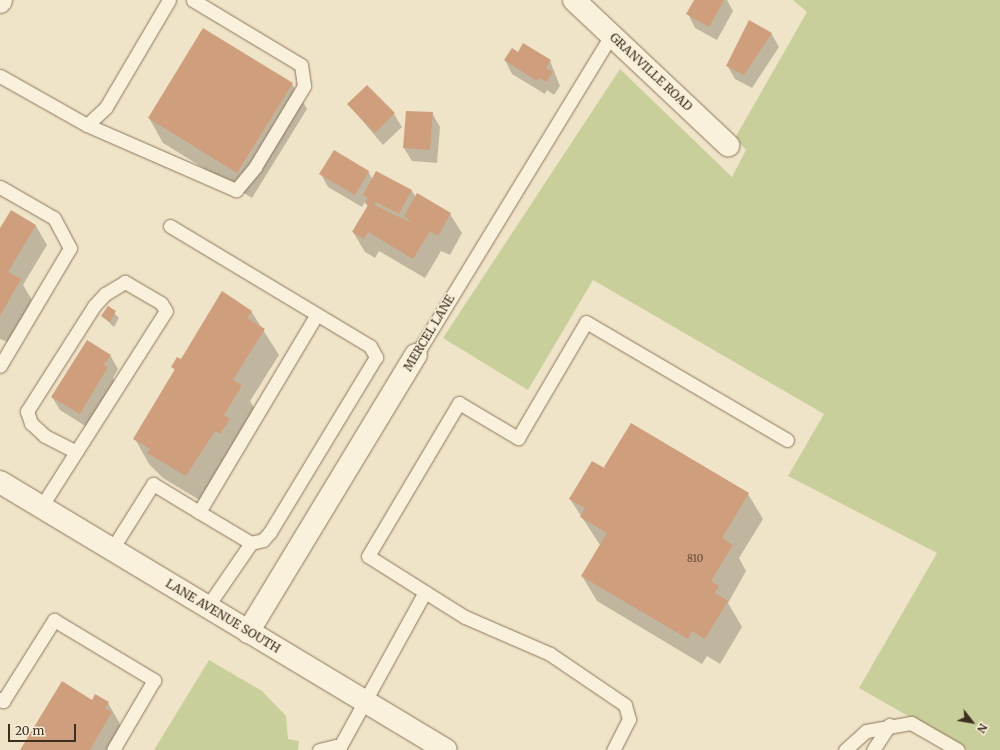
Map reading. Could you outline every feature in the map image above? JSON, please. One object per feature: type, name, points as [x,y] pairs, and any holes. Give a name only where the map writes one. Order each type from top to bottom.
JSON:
[{"type":"street","name":"GRANVILLE ROAD","points":[[574,0],[728,145]]},
{"type":"street","name":"MERCEL LANE","points":[[248,632],[416,355]]},
{"type":"street","name":"LANE AVENUE SOUTH","points":[[0,482],[446,750]]},
{"type":"lane","points":[[87,125],[106,107],[169,0]]},
{"type":"lane","points":[[0,76],[87,125],[236,190],[255,168],[304,86],[301,65],[193,0]]},
{"type":"lane","name":"MERCEL LANE","points":[[416,355],[611,35]]},
{"type":"lane","points":[[0,188],[54,218],[70,248],[0,366]]},
{"type":"lane","points":[[170,226],[370,346],[376,357],[270,532],[263,540],[252,543],[207,607]]},
{"type":"lane","points":[[41,507],[166,311],[162,303],[125,282],[105,294],[94,306],[27,411],[31,423],[45,436],[76,452]]},
{"type":"lane","points":[[199,512],[317,314]]},
{"type":"lane","points":[[613,750],[629,719],[625,705],[550,654],[465,616],[368,556],[459,403],[518,438],[586,322],[787,440]]},
{"type":"lane","points":[[112,549],[153,484],[252,543]]},
{"type":"lane","points":[[319,750],[338,748],[366,703],[425,592]]},
{"type":"lane","points":[[0,699],[3,700],[54,620],[154,680],[113,750]]},
{"type":"lane","points":[[845,750],[866,731],[889,725],[911,723],[958,750]]},
{"type":"lane","points":[[873,750],[889,725]]},
{"type":"green space","points":[[793,0],[1000,0],[1000,750],[968,750],[859,688],[937,553],[788,476],[824,414],[593,280],[528,390],[443,338],[620,69],[732,177],[746,150],[735,138],[807,12]]},
{"type":"green space","points":[[209,660],[262,691],[286,716],[288,739],[299,741],[298,750],[154,750]]},
{"type":"building","points":[[694,0],[724,0],[709,27],[686,14]]},
{"type":"building","points":[[749,20],[772,33],[744,75],[726,66]]},
{"type":"building","points":[[203,28],[293,83],[237,173],[148,118]]},
{"type":"building","points":[[523,43],[551,60],[546,68],[553,72],[546,82],[539,78],[537,81],[504,60],[512,48],[518,52]]},
{"type":"building","points":[[367,85],[395,113],[375,133],[347,104]]},
{"type":"building","points":[[406,111],[433,112],[430,150],[403,148]]},
{"type":"building","points":[[334,150],[369,171],[355,195],[319,174]]},
{"type":"building","points":[[376,171],[412,190],[399,214],[376,202],[374,205],[412,223],[404,216],[417,193],[451,213],[438,236],[430,231],[413,259],[368,232],[364,239],[352,232],[368,205],[365,203],[368,198],[363,195]]},
{"type":"building","points":[[11,210],[36,225],[8,272],[21,279],[0,316],[0,228]]},
{"type":"building","points":[[222,291],[252,311],[247,318],[265,329],[233,380],[242,385],[224,415],[230,419],[220,434],[215,431],[186,476],[147,453],[150,449],[133,439],[175,369],[171,367],[177,357],[181,359]]},
{"type":"building","points":[[108,306],[116,311],[110,322],[101,316]]},
{"type":"building","points":[[87,340],[111,355],[104,365],[108,367],[80,414],[51,397]]},
{"type":"building","points":[[631,423],[749,493],[722,538],[733,545],[711,581],[719,586],[715,593],[728,601],[705,639],[692,631],[688,639],[581,576],[607,533],[580,517],[585,508],[569,499],[592,461],[608,470],[604,467]]},
{"type":"building","points":[[62,681],[92,700],[95,694],[109,702],[105,708],[112,712],[90,750],[20,750]]}]
